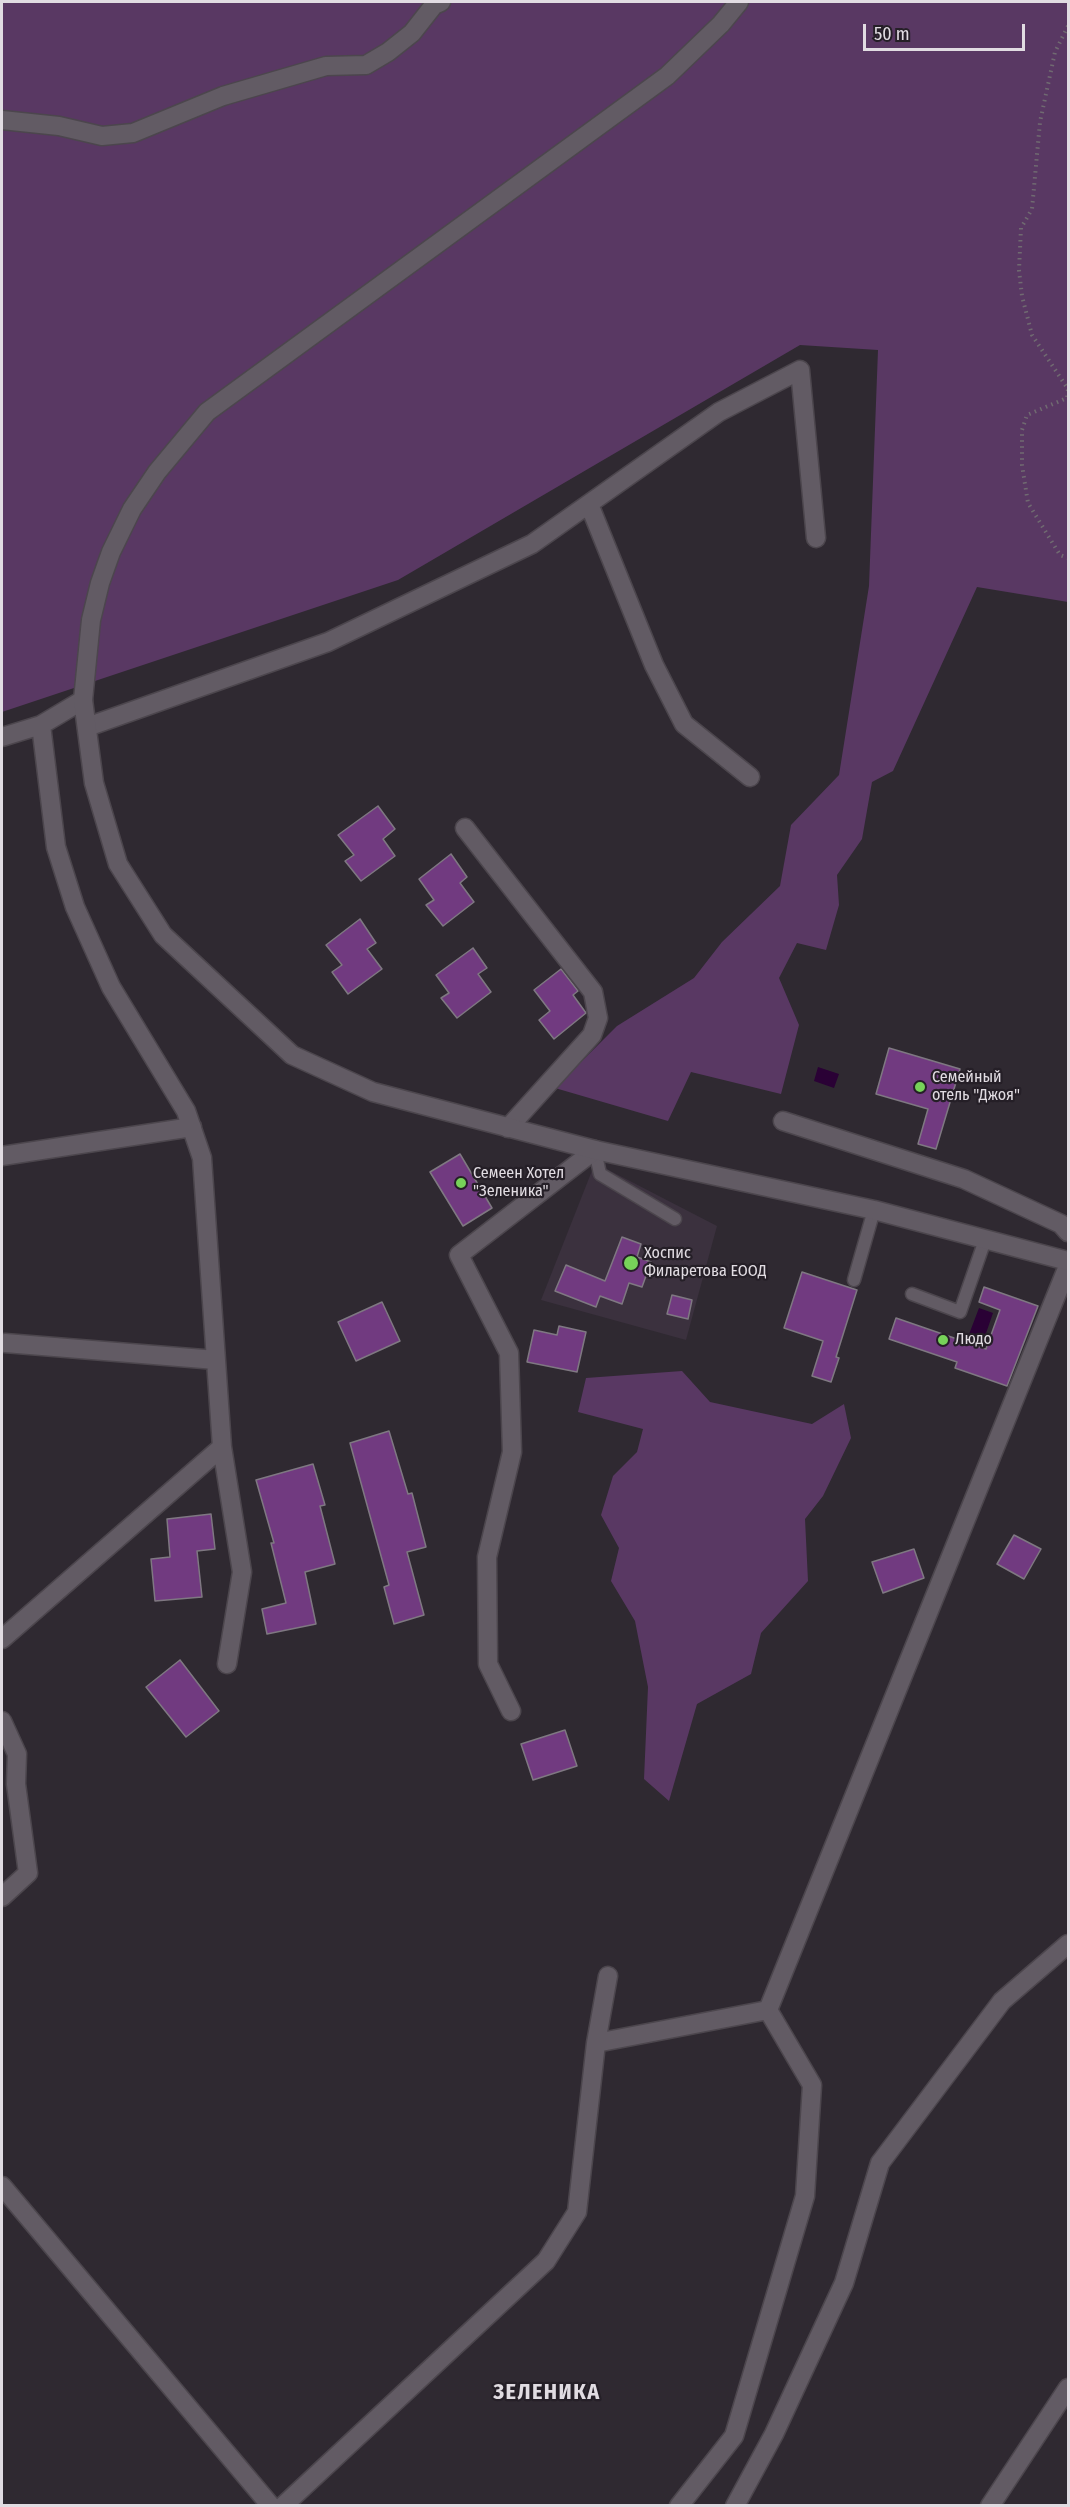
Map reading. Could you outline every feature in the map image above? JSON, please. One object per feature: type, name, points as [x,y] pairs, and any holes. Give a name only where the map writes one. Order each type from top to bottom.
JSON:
[{"type":"street","points":[[2,120],[59,126],[102,136],[133,133],[224,96],[326,66],[366,65],[388,52],[412,33],[434,5],[441,2]]},
{"type":"street","points":[[739,2],[721,24],[667,76],[207,412],[157,472],[132,509],[111,552],[90,620],[83,700],[94,783],[118,864],[163,935],[292,1055],[373,1092],[508,1128],[595,1150],[874,1210],[1068,1261]]},
{"type":"street","points":[[87,727],[328,642],[532,544],[719,412],[800,370],[816,538]]},
{"type":"street","points":[[589,504],[654,665],[684,724],[750,777]]},
{"type":"street","points":[[2,737],[41,725],[83,700]]},
{"type":"street","points":[[41,725],[56,847],[75,907],[111,987],[186,1111],[202,1158],[222,1447],[242,1572],[227,1664]]},
{"type":"street","points":[[465,828],[593,992],[598,1018],[592,1035],[508,1128]]},
{"type":"street","points":[[783,1121],[964,1179],[1062,1224],[1068,1232]]},
{"type":"street","points":[[2,1156],[192,1127]]},
{"type":"street","points":[[511,1710],[488,1664],[487,1557],[512,1452],[509,1353],[459,1255],[595,1150]]},
{"type":"street","points":[[768,2010],[1063,1299],[1068,1266]]},
{"type":"street","points":[[5,1343],[216,1360]]},
{"type":"street","points":[[2,1639],[222,1447]]},
{"type":"street","points":[[2,1721],[17,1754],[16,1784],[28,1874],[2,1897]]},
{"type":"street","points":[[735,2505],[774,2434],[844,2283],[880,2163],[1002,2001],[1068,1944]]},
{"type":"street","points":[[283,2505],[546,2261],[577,2212],[596,2043],[608,1976]]},
{"type":"street","points":[[596,2043],[768,2010]]},
{"type":"street","points":[[679,2505],[734,2436],[804,2196],[812,2085],[768,2010]]},
{"type":"street","points":[[2,2186],[272,2505]]},
{"type":"street","points":[[990,2505],[1068,2388]]},
{"type":"lane","points":[[595,1150],[600,1174],[675,1219]]},
{"type":"lane","points":[[854,1280],[874,1210]]},
{"type":"lane","points":[[912,1294],[960,1312],[985,1240]]},
{"type":"path","points":[[1068,26],[1055,52],[1040,122],[1032,209],[1022,228],[1019,270],[1022,296],[1032,335],[1068,390],[1067,398],[1027,415],[1022,430],[1022,465],[1027,493],[1037,519],[1060,555],[1068,558]]},
{"type":"shaded area","points":[[2,2],[1068,2],[1068,602],[977,587],[893,771],[872,782],[862,839],[837,875],[839,905],[826,950],[797,943],[779,978],[799,1025],[781,1094],[691,1072],[668,1121],[555,1088],[617,1026],[694,978],[722,942],[780,886],[791,825],[839,775],[869,586],[878,350],[800,345],[398,580],[2,712]]},
{"type":"shaded area","points":[[818,1067],[839,1074],[834,1088],[814,1081]]},
{"type":"shaded area","name":"Хоспис Филаретова ЕООД","points":[[595,1163],[717,1226],[686,1340],[541,1300]]},
{"type":"shaded area","points":[[979,1308],[993,1313],[983,1342],[968,1337]]},
{"type":"shaded area","points":[[682,1371],[710,1402],[812,1424],[844,1404],[851,1438],[823,1496],[805,1519],[808,1581],[761,1633],[751,1674],[697,1704],[669,1801],[644,1779],[648,1687],[635,1621],[611,1581],[619,1548],[601,1515],[613,1476],[637,1452],[643,1429],[578,1412],[586,1378]]},
{"type":"building","points":[[378,806],[395,829],[383,839],[395,856],[361,881],[345,861],[354,855],[338,835]]},
{"type":"building","points":[[451,854],[467,877],[460,883],[474,902],[443,926],[426,905],[434,900],[419,879]]},
{"type":"building","points":[[360,919],[376,943],[367,949],[382,969],[348,994],[332,972],[342,965],[326,945]]},
{"type":"building","points":[[473,948],[487,968],[478,974],[491,992],[457,1018],[441,998],[449,993],[436,975]]},
{"type":"building","points":[[561,969],[578,991],[573,995],[586,1013],[554,1039],[539,1020],[550,1011],[534,990]]},
{"type":"building","points":[[889,1048],[960,1069],[936,1149],[918,1144],[928,1109],[876,1094]]},
{"type":"building","points":[[460,1154],[492,1208],[463,1226],[430,1172]]},
{"type":"building","points":[[622,1237],[641,1244],[637,1257],[651,1262],[642,1287],[629,1283],[622,1304],[600,1296],[596,1307],[555,1291],[566,1265],[605,1281]]},
{"type":"building","points":[[802,1272],[857,1290],[836,1357],[839,1358],[831,1382],[812,1376],[823,1341],[784,1328]]},
{"type":"building","points":[[984,1287],[1038,1306],[1007,1386],[955,1368],[957,1362],[889,1339],[896,1318],[986,1349],[1000,1310],[979,1302]]},
{"type":"building","points":[[672,1295],[692,1300],[688,1319],[667,1314]]},
{"type":"building","points":[[382,1302],[400,1341],[356,1361],[338,1322]]},
{"type":"building","points":[[559,1326],[586,1332],[577,1372],[527,1362],[534,1330],[557,1335]]},
{"type":"building","points":[[389,1431],[408,1494],[412,1493],[426,1547],[407,1552],[424,1615],[394,1624],[384,1587],[389,1585],[350,1443]]},
{"type":"building","points":[[313,1464],[325,1505],[320,1506],[335,1564],[305,1572],[316,1624],[267,1634],[262,1609],[286,1603],[271,1543],[274,1543],[256,1480]]},
{"type":"building","points":[[211,1514],[215,1549],[197,1551],[202,1597],[155,1601],[151,1559],[170,1557],[167,1519]]},
{"type":"building","points":[[1014,1535],[1041,1549],[1024,1579],[997,1564]]},
{"type":"building","points":[[914,1549],[924,1578],[883,1593],[872,1562]]},
{"type":"building","points":[[180,1660],[219,1711],[186,1737],[146,1687]]},
{"type":"building","points":[[565,1730],[577,1766],[533,1780],[521,1744]]},
{"type":"place","name":"Семейный отель \"Джоя\"","points":[[920,1087]]},
{"type":"place","name":"Семеен Хотел \"Зеленика\"","points":[[461,1183]]},
{"type":"place","name":"Хоспис Филаретова ЕООД","points":[[631,1263]]},
{"type":"place","name":"Людо","points":[[943,1340]]},
{"type":"district","name":"ЗЕЛЕНИКА","points":[[547,2393]]}]
